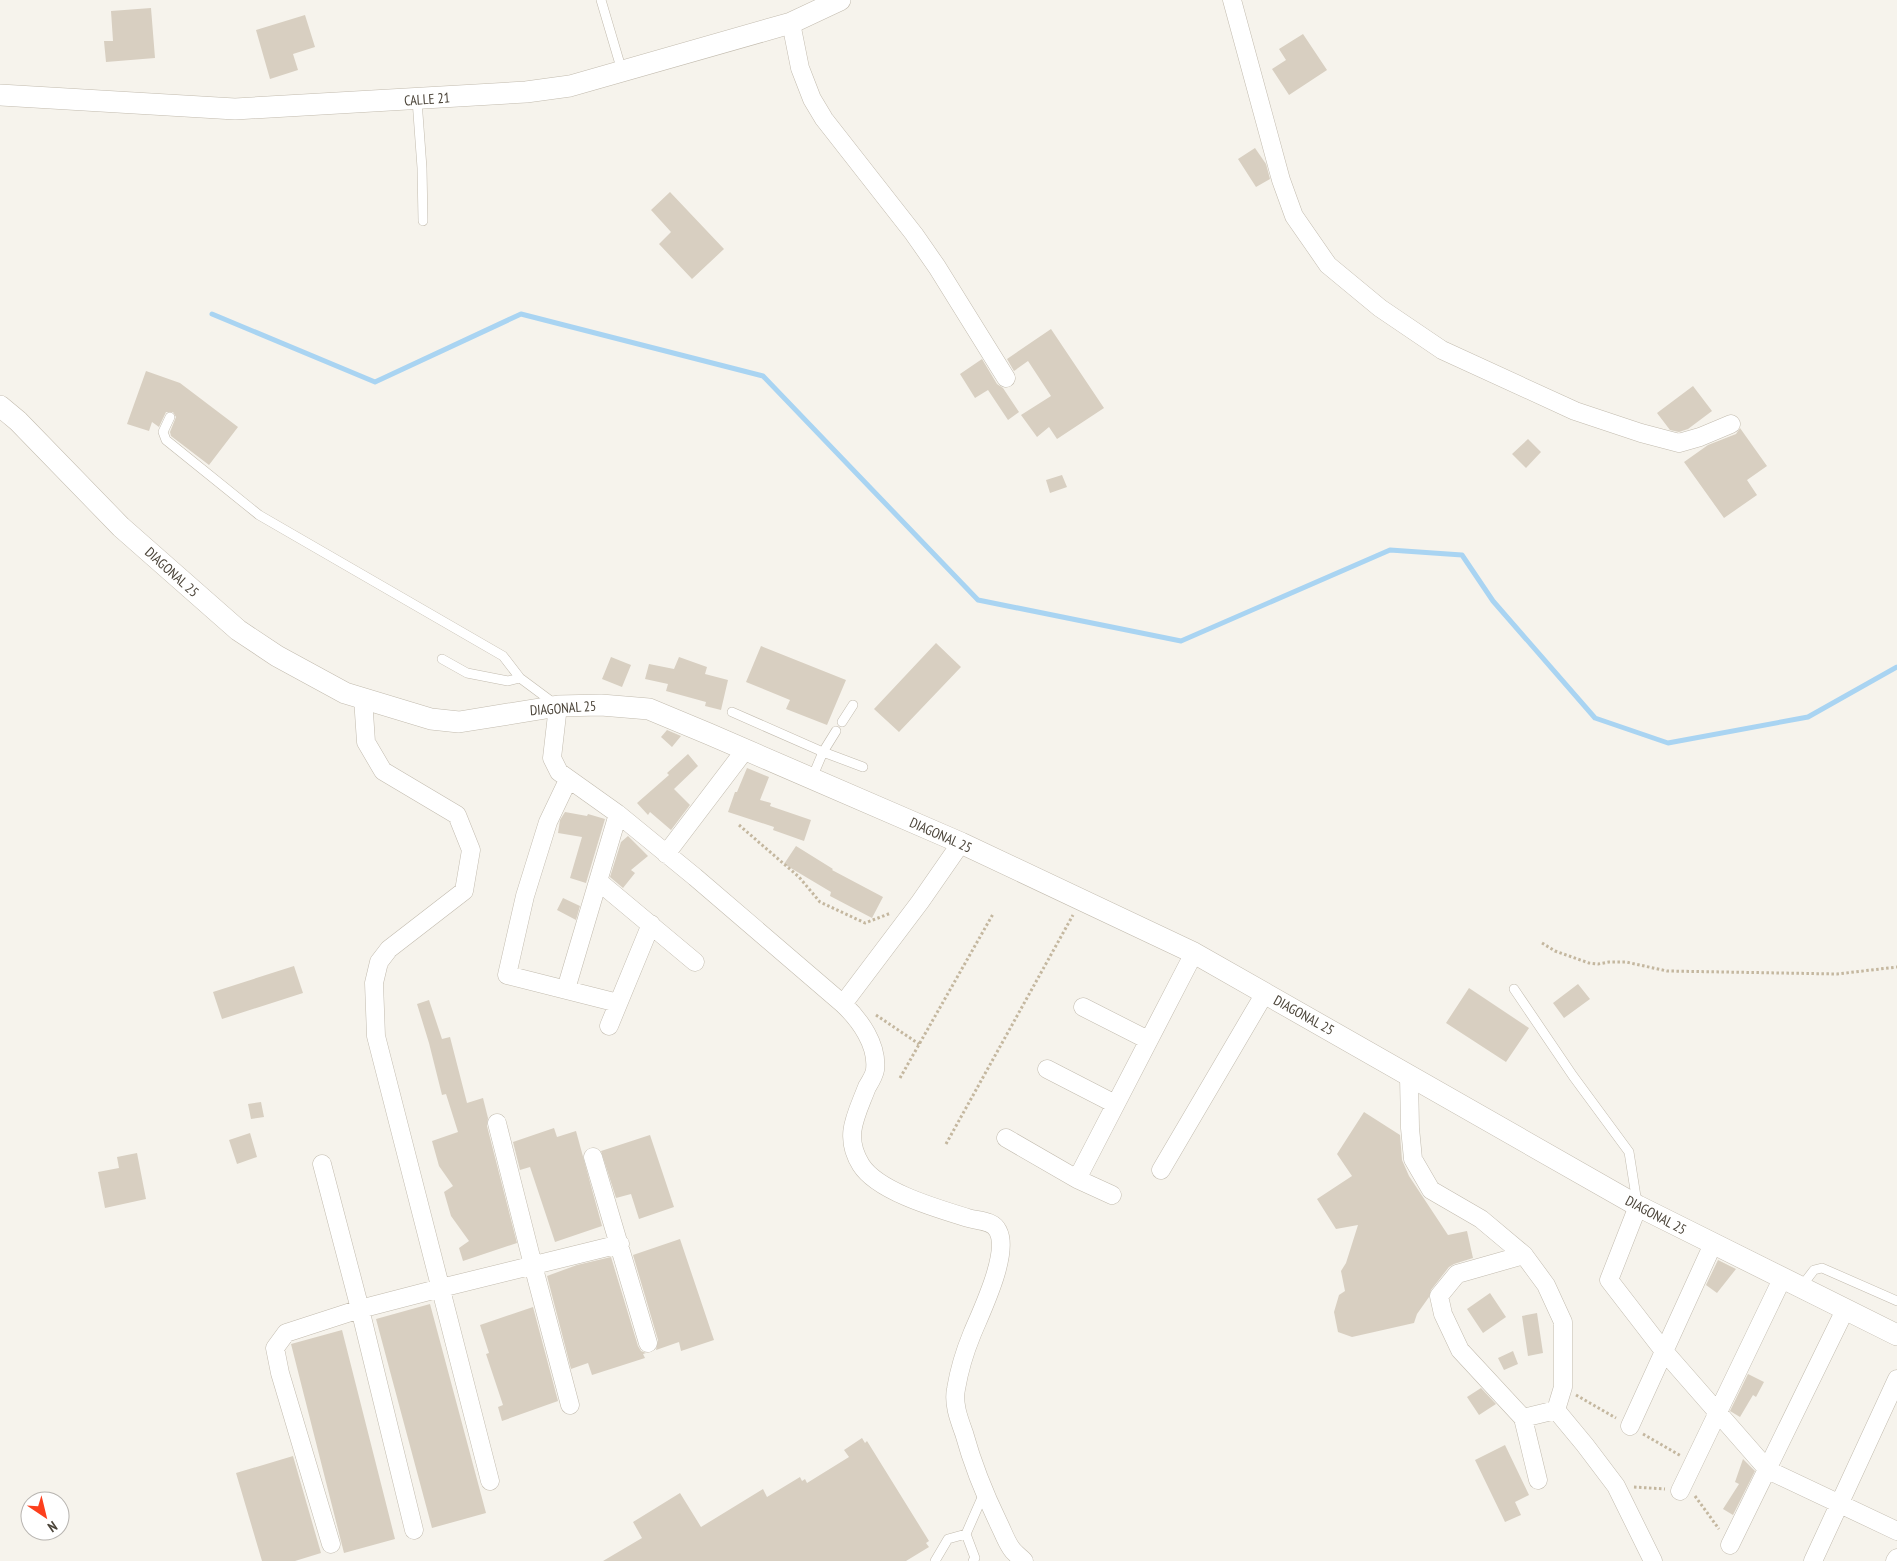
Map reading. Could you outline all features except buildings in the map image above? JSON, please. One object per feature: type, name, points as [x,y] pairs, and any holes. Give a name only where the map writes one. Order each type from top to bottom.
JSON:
[{"type":"street","name":"CALLE 21","points":[[0,95],[235,109],[417,100],[526,92],[570,86],[791,23],[840,0]]},
{"type":"street","points":[[1232,0],[1281,180],[1294,216],[1328,265],[1380,308],[1442,350],[1575,410],[1641,434],[1679,443],[1732,424]]},
{"type":"street","points":[[791,23],[800,68],[812,99],[824,119],[920,242],[1006,378]]},
{"type":"street","name":"DIAGONAL 25","points":[[0,406],[18,421],[121,527],[238,630],[277,656],[345,693],[430,719],[459,722],[558,706],[602,705],[649,709],[961,843],[1194,953],[1638,1206],[1897,1335]]},
{"type":"street","points":[[363,698],[366,742],[384,771],[457,815],[472,850],[464,892],[389,949],[379,962],[374,983],[376,1036],[490,1481]]},
{"type":"street","points":[[558,706],[552,758],[559,772],[618,814],[666,854],[843,1004],[860,1023],[873,1049],[875,1070],[855,1114],[851,1136],[854,1150],[862,1166],[886,1188],[969,1218],[991,1223],[998,1231],[1002,1250],[985,1304],[971,1336],[956,1390],[956,1406],[975,1472],[984,1493],[1011,1548],[1024,1561]]},
{"type":"street","points":[[666,854],[745,750]]},
{"type":"street","points":[[568,780],[548,822],[525,896],[507,975],[618,1003]]},
{"type":"street","points":[[566,989],[618,814]]},
{"type":"street","points":[[843,1004],[920,902],[961,843]]},
{"type":"street","points":[[598,881],[695,962]]},
{"type":"street","points":[[609,1026],[651,924]]},
{"type":"street","points":[[1077,1179],[1194,953]]},
{"type":"street","points":[[1161,1170],[1264,993]]},
{"type":"street","points":[[1083,1007],[1148,1040]]},
{"type":"street","points":[[1047,1069],[1115,1104]]},
{"type":"street","points":[[1409,1076],[1410,1128],[1414,1158],[1431,1190],[1481,1218],[1524,1255],[1546,1285],[1563,1322],[1563,1387],[1556,1410]]},
{"type":"street","points":[[497,1123],[532,1265],[570,1404]]},
{"type":"street","points":[[1006,1138],[1077,1179],[1112,1195]]},
{"type":"street","points":[[594,1157],[648,1343]]},
{"type":"street","points":[[322,1164],[360,1309],[414,1530]]},
{"type":"street","points":[[1638,1206],[1609,1280],[1664,1350],[1768,1470],[1897,1531]]},
{"type":"street","points":[[331,1544],[280,1372],[275,1348],[286,1332],[360,1309],[620,1244]]},
{"type":"street","points":[[1630,1426],[1713,1244]]},
{"type":"street","points":[[1524,1255],[1457,1274],[1439,1296],[1443,1314],[1460,1350],[1523,1418],[1538,1480]]},
{"type":"street","points":[[1680,1491],[1717,1411],[1791,1283]]},
{"type":"street","points":[[1730,1545],[1845,1310]]},
{"type":"street","points":[[1813,1561],[1897,1379]]},
{"type":"street","points":[[1523,1418],[1556,1410]]},
{"type":"street","points":[[1556,1410],[1585,1444],[1616,1486],[1653,1561]]},
{"type":"lane","points":[[600,0],[622,71]]},
{"type":"lane","points":[[417,100],[423,221]]},
{"type":"lane","points":[[170,418],[163,432],[166,440],[259,515],[502,656],[520,678],[558,706]]},
{"type":"lane","points":[[442,659],[467,673],[508,681],[520,678]]},
{"type":"lane","points":[[842,722],[853,706]]},
{"type":"lane","points":[[732,712],[823,752],[863,767]]},
{"type":"lane","points":[[812,778],[823,752],[836,731]]},
{"type":"lane","points":[[1514,989],[1573,1076],[1629,1152],[1638,1206]]},
{"type":"lane","points":[[1791,1283],[1814,1270],[1822,1268],[1897,1301]]},
{"type":"lane","points":[[974,1561],[975,1558],[966,1534],[984,1493]]},
{"type":"lane","points":[[935,1561],[948,1540],[966,1534]]},
{"type":"path","points":[[739,825],[799,877],[820,902],[865,923],[892,912]]},
{"type":"path","points":[[946,1144],[1082,899]]},
{"type":"path","points":[[900,1078],[993,914]]},
{"type":"path","points":[[1542,943],[1555,951],[1589,963],[1626,962],[1668,971],[1837,974],[1897,967]]},
{"type":"path","points":[[872,1012],[918,1044]]},
{"type":"waterway","points":[[212,314],[375,382],[521,314],[763,376],[978,600],[1181,641],[1390,550],[1462,555],[1493,601],[1595,718],[1668,743],[1808,717],[1897,667]]}]
